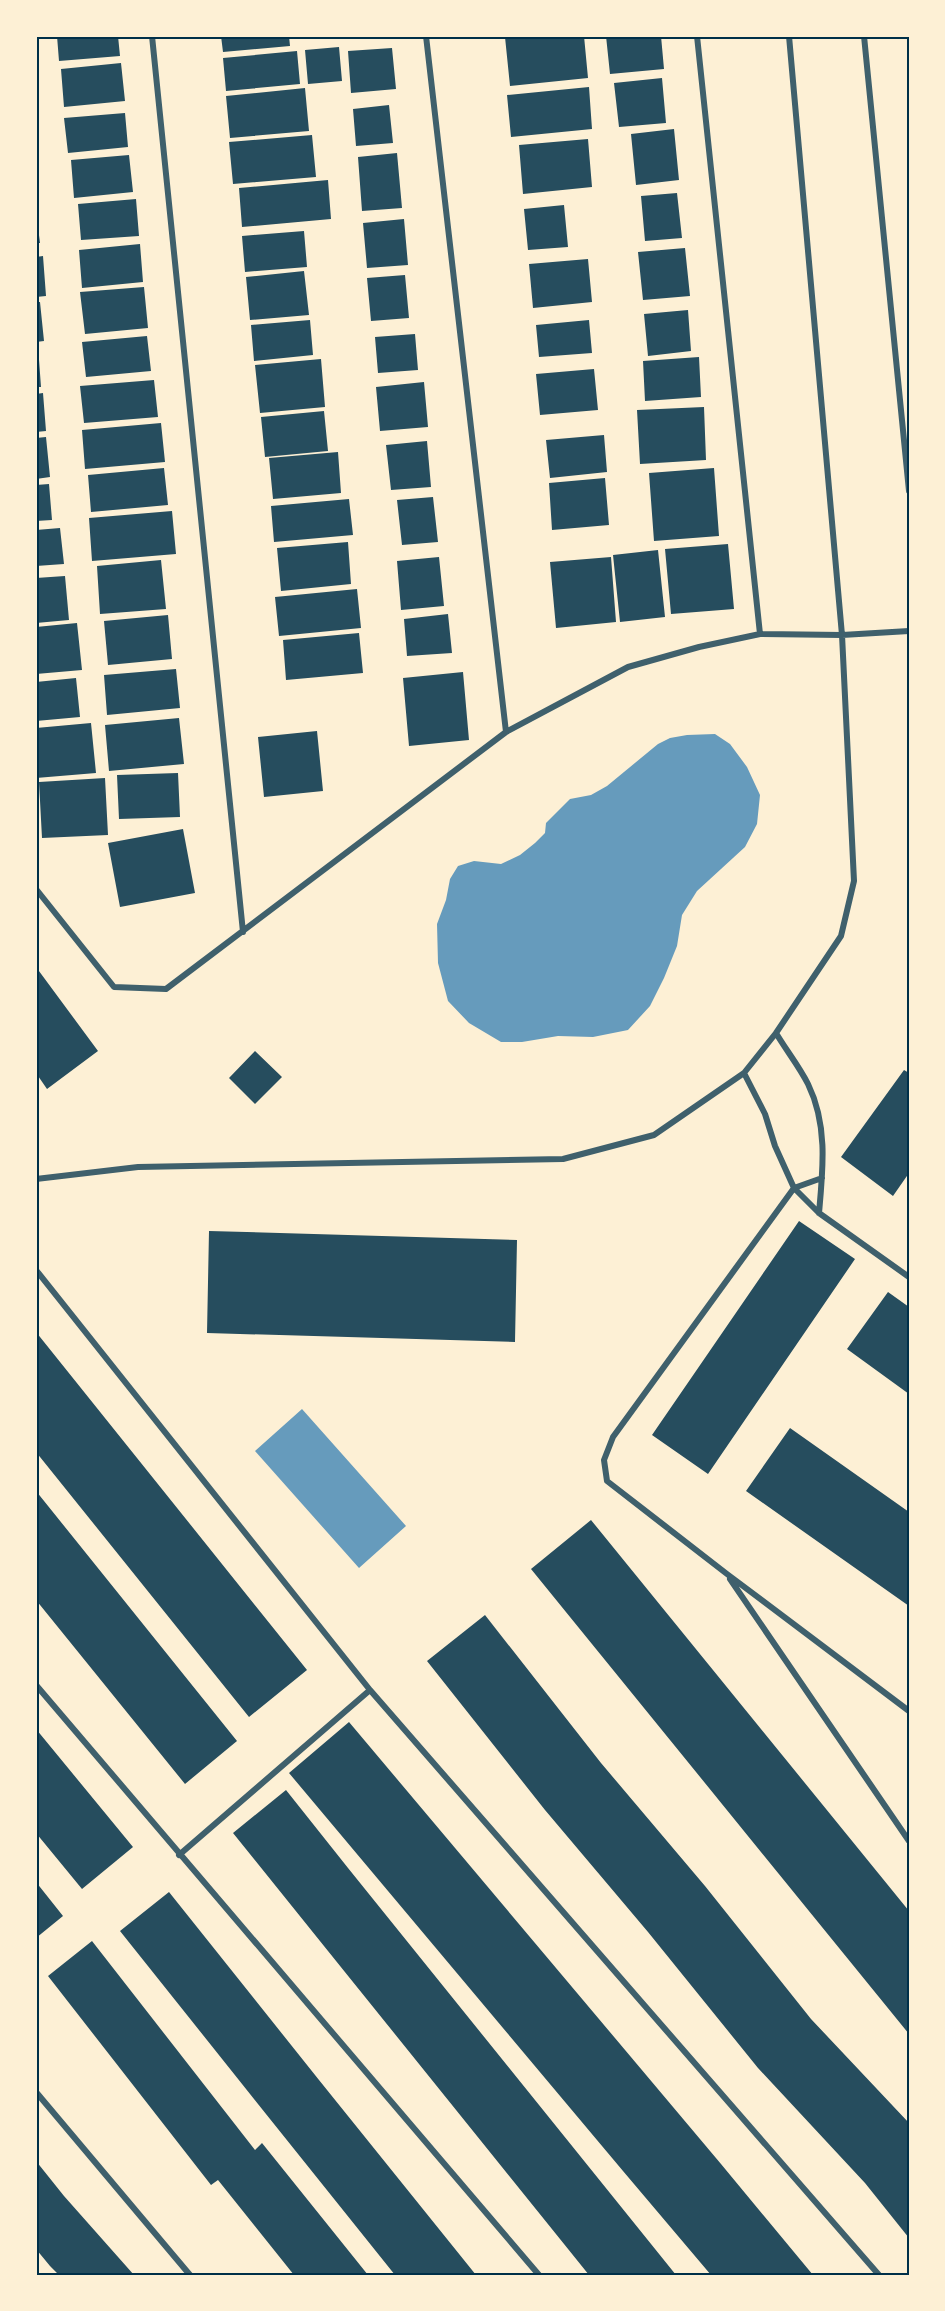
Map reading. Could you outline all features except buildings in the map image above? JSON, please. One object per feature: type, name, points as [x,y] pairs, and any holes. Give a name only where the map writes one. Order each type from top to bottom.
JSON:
[{"type":"street","points":[[152,36],[243,932]]},
{"type":"street","points":[[426,36],[506,732]]},
{"type":"street","points":[[697,36],[760,634]]},
{"type":"street","points":[[36,1179],[138,1167],[563,1159],[654,1135],[744,1073],[776,1033],[840,936],[854,881],[842,635],[789,36]]},
{"type":"street","points":[[864,36],[909,490]]},
{"type":"street","points":[[36,890],[114,987],[166,988],[506,732],[628,667],[699,647],[760,634],[842,635],[909,631]]},
{"type":"street","points":[[776,1033],[808,1085],[819,1118],[824,1148],[819,1213]]},
{"type":"street","points":[[744,1073],[765,1114],[785,1170],[794,1188],[819,1213],[909,1277]]},
{"type":"street","points":[[822,1178],[794,1188],[613,1437],[604,1460],[607,1481],[909,1711]]},
{"type":"street","points":[[36,1270],[370,1690],[879,2275]]},
{"type":"street","points":[[727,1574],[909,1841]]},
{"type":"street","points":[[36,1684],[179,1855],[539,2275]]},
{"type":"street","points":[[179,1855],[370,1690]]},
{"type":"street","points":[[36,2092],[190,2275]]},
{"type":"water","points":[[715,734],[730,744],[747,767],[760,795],[757,824],[745,847],[697,891],[682,915],[677,946],[650,1006],[628,1030],[593,1037],[558,1036],[522,1042],[501,1042],[469,1023],[448,1001],[438,963],[437,924],[446,900],[450,879],[458,866],[474,861],[501,864],[520,855],[545,833],[546,823],[570,799],[591,795],[607,786],[658,744],[670,738],[687,735]]},
{"type":"water","points":[[302,1409],[406,1526],[359,1568],[255,1451]]}]
